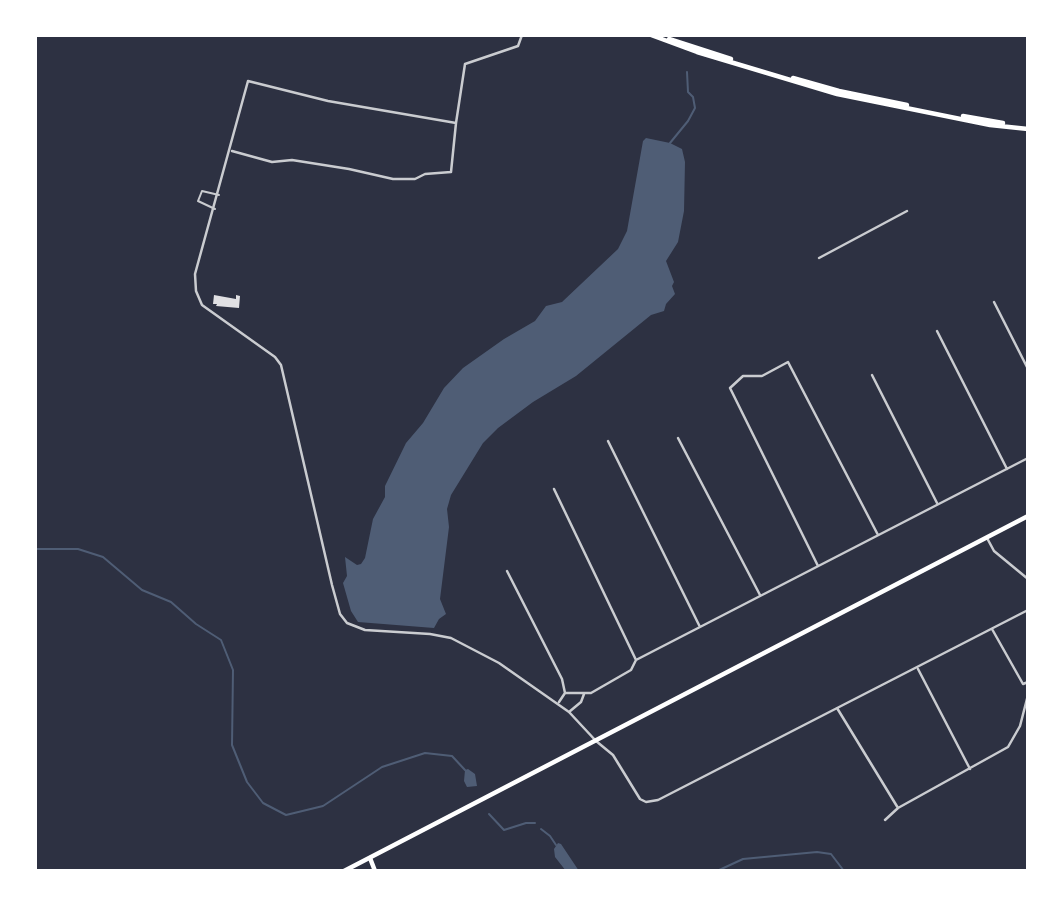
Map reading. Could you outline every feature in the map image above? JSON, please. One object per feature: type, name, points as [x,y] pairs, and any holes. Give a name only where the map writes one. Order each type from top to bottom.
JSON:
[{"type":"main road","points":[[651,35],[697,52],[837,94],[990,125],[1028,128]]},
{"type":"main road","points":[[659,35],[839,91],[1028,128]]},
{"type":"main road","points":[[344,871],[1028,516]]},
{"type":"main road","points":[[370,858],[376,871]]},
{"type":"street","points":[[231,150],[272,162],[292,160],[393,179],[415,179],[425,174],[451,172],[465,64],[518,46],[522,35]]},
{"type":"street","points":[[457,123],[328,101],[248,81],[219,195],[195,274],[195,291],[202,305],[275,357],[281,365],[332,585],[340,614],[347,623],[356,628],[451,638],[499,663],[569,712],[613,755],[640,799],[646,803],[1028,610]]},
{"type":"street","points":[[819,258],[907,211]]},
{"type":"street","points":[[994,302],[1028,369]]},
{"type":"street","points":[[937,331],[1007,470]]},
{"type":"street","points":[[818,566],[730,388],[743,376],[762,376],[788,362],[878,535]]},
{"type":"street","points":[[872,375],[937,503]]},
{"type":"street","points":[[678,438],[760,595]]},
{"type":"street","points":[[608,441],[632,494],[700,626]]},
{"type":"street","points":[[565,693],[584,694],[631,670],[636,660],[1028,458]]},
{"type":"street","points":[[554,489],[636,660]]},
{"type":"street","points":[[987,538],[994,551],[1028,579]]},
{"type":"street","points":[[507,570],[562,678],[565,693],[558,703]]},
{"type":"street","points":[[992,629],[1023,684],[1028,682]]},
{"type":"street","points":[[917,668],[970,769]]},
{"type":"street","points":[[569,712],[581,702],[584,694]]},
{"type":"street","points":[[885,820],[898,808],[1008,747],[1020,726],[1028,695]]},
{"type":"street","points":[[837,708],[898,808]]},
{"type":"lane","points":[[215,209],[200,204],[200,194],[202,191],[219,195]]},
{"type":"water","points":[[646,138],[670,143],[682,149],[685,162],[684,211],[678,242],[666,261],[674,282],[672,286],[675,294],[666,304],[664,311],[651,315],[576,376],[533,402],[483,443],[451,495],[447,509],[449,527],[440,599],[446,614],[434,628],[358,622],[351,611],[343,583],[347,576],[345,557],[357,565],[365,558],[373,519],[385,497],[385,486],[406,443],[423,423],[444,388],[463,368],[535,321],[546,306],[562,302],[618,249],[627,231],[643,141]]},
{"type":"water","points":[[465,770],[475,774],[477,786],[467,787],[464,781]]},
{"type":"water","points":[[558,843],[579,871],[566,871],[555,857],[554,849]]},
{"type":"building","points":[[214,295],[236,299],[236,295],[240,296],[239,308],[216,306],[217,304],[213,304]]},
{"type":"waterway","points":[[670,143],[695,108],[693,97],[688,92],[687,72]]},
{"type":"waterway","points":[[35,549],[78,549],[103,557],[142,590],[171,602],[196,624],[221,640],[233,670],[232,745],[247,782],[263,803],[286,815],[323,806],[382,767],[425,753],[452,756],[465,770]]},
{"type":"waterway","points":[[489,814],[504,830],[535,823]]},
{"type":"waterway","points":[[541,829],[556,845]]},
{"type":"waterway","points":[[717,871],[743,859],[817,852],[831,854],[844,871]]}]
